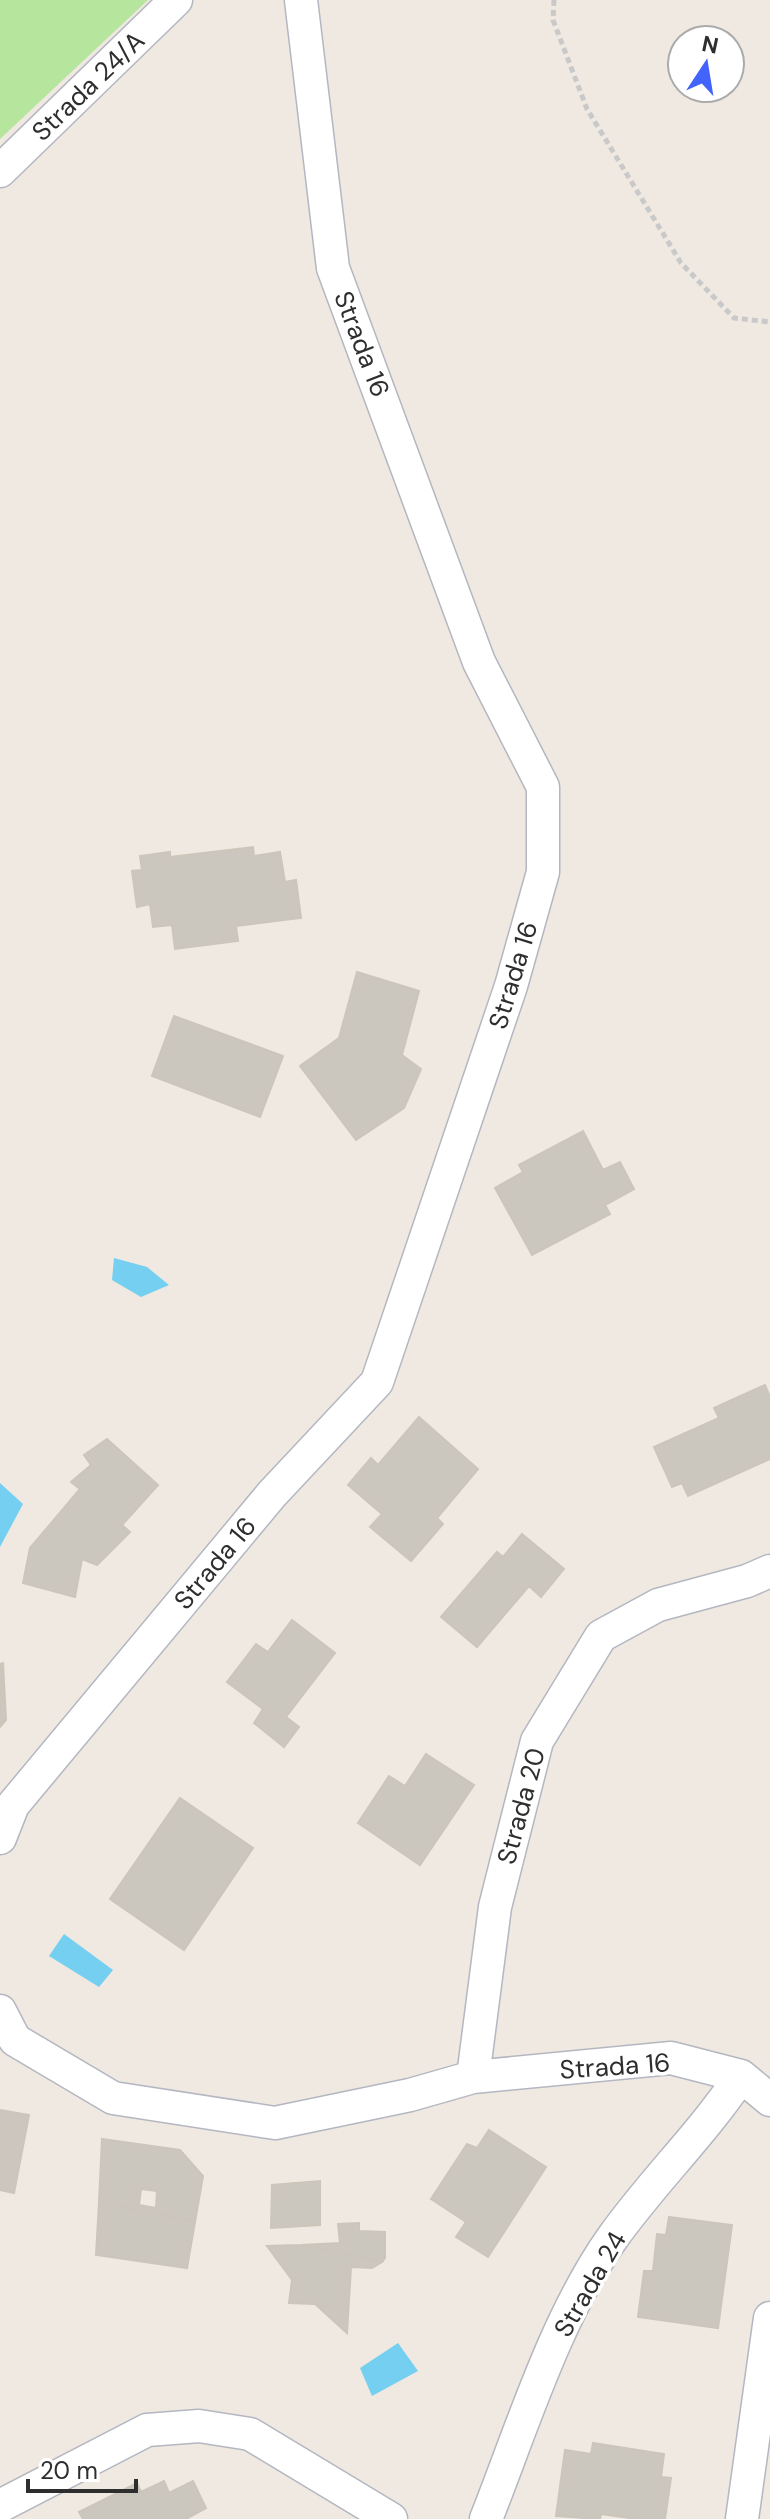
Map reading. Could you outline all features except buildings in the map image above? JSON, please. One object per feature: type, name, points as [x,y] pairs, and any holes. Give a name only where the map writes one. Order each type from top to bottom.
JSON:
[{"type":"street","name":"Strada 24/A","points":[[0,171],[176,0]]},
{"type":"street","name":"Strada 16","points":[[0,1838],[13,1805],[272,1494],[377,1382],[511,986],[543,872],[543,787],[479,662],[333,268],[301,0]]},
{"type":"street","name":"Strada 20","points":[[473,2077],[495,1907],[537,1741],[601,1636],[658,1605],[747,1581],[770,1571]]},
{"type":"street","name":"Strada 16","points":[[0,2011],[15,2040],[113,2098],[275,2123],[410,2095],[473,2077],[671,2058],[741,2076]]},
{"type":"street","points":[[741,2076],[770,2100]]},
{"type":"street","name":"Strada 24","points":[[486,2519],[572,2307],[612,2238],[741,2076]]},
{"type":"street","points":[[742,2519],[770,2318]]},
{"type":"street","points":[[0,2506],[147,2430],[199,2426],[250,2434],[391,2519]]},
{"type":"path","points":[[554,0],[553,20],[587,109],[681,263],[734,318],[770,322]]},
{"type":"green space","points":[[0,0],[148,0],[0,139]]},
{"type":"water","points":[[114,1258],[147,1267],[169,1285],[141,1297],[112,1280]]},
{"type":"water","points":[[0,1483],[23,1504],[0,1547]]},
{"type":"water","points":[[64,1934],[113,1970],[99,1987],[49,1956]]},
{"type":"water","points":[[398,2343],[418,2371],[372,2396],[360,2368]]}]
